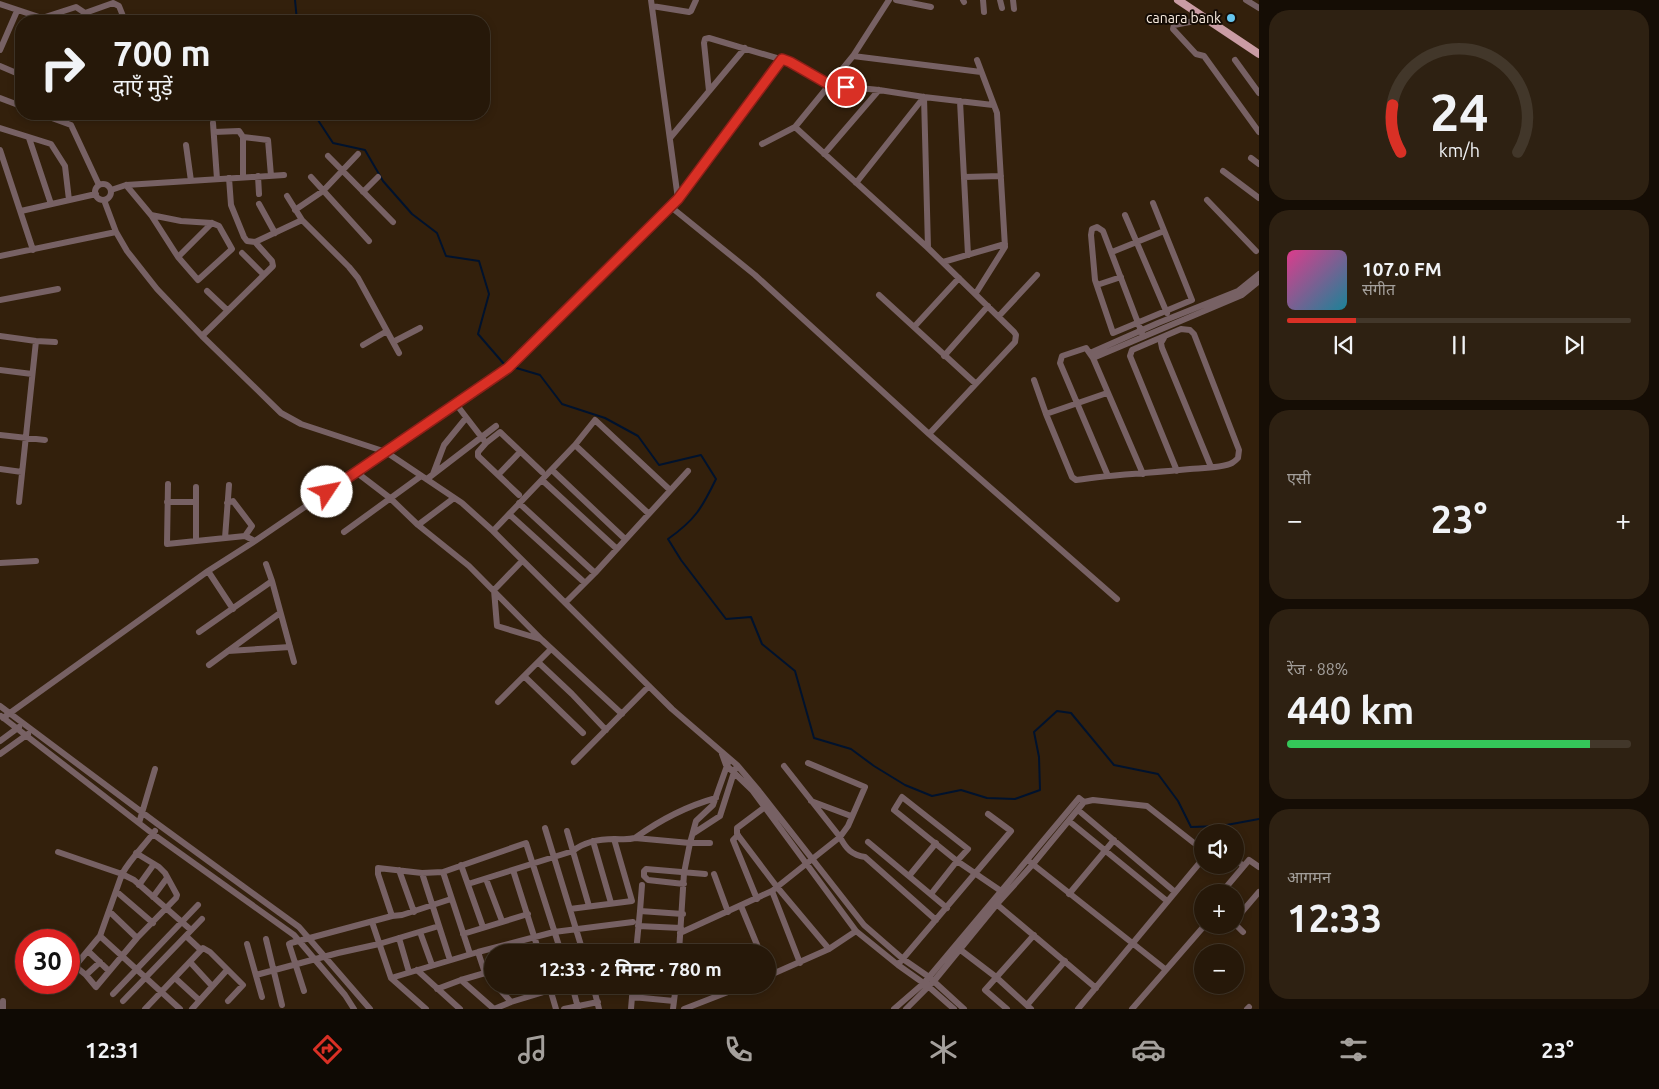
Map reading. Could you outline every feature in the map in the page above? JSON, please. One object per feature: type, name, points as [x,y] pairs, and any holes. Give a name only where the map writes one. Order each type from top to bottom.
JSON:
[{"type":"main road","points":[[1178,0],[1188,3],[1205,19],[1259,54]]},
{"type":"street","points":[[678,199],[652,3],[689,12],[692,11],[696,0]]},
{"type":"street","points":[[762,144],[795,127],[852,56],[889,0]]},
{"type":"street","points":[[896,0],[931,7]]},
{"type":"street","points":[[983,0],[984,12]]},
{"type":"street","points":[[1000,0],[1002,8]]},
{"type":"street","points":[[1013,0],[1014,9]]},
{"type":"street","points":[[1246,0],[1259,8]]},
{"type":"street","points":[[54,15],[76,6],[85,13],[113,3],[119,6],[123,15]]},
{"type":"street","points":[[0,4],[28,15]]},
{"type":"street","points":[[15,15],[17,11]]},
{"type":"street","points":[[0,50],[15,16]]},
{"type":"street","points":[[1205,19],[1174,25],[1173,29],[1196,54],[1204,56],[1259,132]]},
{"type":"street","points":[[709,91],[704,43],[705,39],[709,38],[790,62],[830,85],[993,105]]},
{"type":"street","points":[[670,138],[745,48]]},
{"type":"street","points":[[852,56],[981,72]]},
{"type":"street","points":[[354,1009],[345,995],[300,941],[268,915],[153,834],[2,717],[208,571],[255,541],[510,366],[671,207],[782,59]]},
{"type":"street","points":[[976,293],[1005,247],[997,113],[977,60]]},
{"type":"street","points":[[1235,60],[1259,93]]},
{"type":"street","points":[[0,66],[15,71]]},
{"type":"street","points":[[824,154],[879,90]]},
{"type":"street","points":[[856,183],[924,97]]},
{"type":"street","points":[[924,97],[928,248]]},
{"type":"street","points":[[0,98],[15,104]]},
{"type":"street","points":[[960,101],[968,255]]},
{"type":"street","points":[[57,120],[71,125],[98,185],[96,194],[104,200],[116,232],[127,251],[157,289],[202,336],[282,413],[302,424],[386,452],[427,477],[493,531],[672,709],[722,753],[734,772],[752,790],[765,807],[856,931],[898,965],[929,982],[954,1009]]},
{"type":"street","points":[[213,123],[217,179]]},
{"type":"street","points":[[795,127],[976,293],[1016,335],[1015,342],[930,434]]},
{"type":"street","points":[[0,128],[51,144],[65,166],[69,200]]},
{"type":"street","points":[[214,132],[239,131],[243,138],[243,176]]},
{"type":"street","points":[[29,138],[51,204]]},
{"type":"street","points":[[243,138],[268,140],[271,176]]},
{"type":"street","points":[[186,145],[191,181]]},
{"type":"street","points":[[0,150],[33,250]]},
{"type":"street","points":[[296,210],[323,191],[358,154]]},
{"type":"street","points":[[328,156],[393,222]]},
{"type":"street","points":[[1251,158],[1259,164]]},
{"type":"street","points":[[1223,171],[1259,198]]},
{"type":"street","points":[[111,190],[126,185],[243,176],[284,175]]},
{"type":"street","points":[[258,176],[259,194]]},
{"type":"street","points":[[964,177],[1001,176]]},
{"type":"street","points":[[311,177],[369,241]]},
{"type":"street","points":[[363,192],[378,177]]},
{"type":"street","points":[[229,178],[230,205],[244,237],[248,241],[255,242],[302,220]]},
{"type":"street","points":[[98,185],[106,184],[111,190]]},
{"type":"street","points":[[126,185],[151,215],[178,257],[198,280],[232,249],[219,226],[212,223],[181,221],[151,215]]},
{"type":"street","points":[[104,200],[109,198],[111,190]]},
{"type":"street","points":[[20,211],[96,194]]},
{"type":"street","points":[[286,196],[302,220],[354,273],[399,353]]},
{"type":"street","points":[[1207,200],[1258,251]]},
{"type":"street","points":[[1153,203],[1194,309]]},
{"type":"street","points":[[259,204],[274,233]]},
{"type":"street","points":[[671,207],[755,275],[930,434],[1117,599]]},
{"type":"street","points":[[1125,215],[1165,310],[1177,331]]},
{"type":"street","points":[[178,257],[212,223]]},
{"type":"street","points":[[1112,333],[1096,285],[1091,235],[1092,229],[1097,227],[1104,230],[1142,333]]},
{"type":"street","points":[[1112,252],[1164,230]]},
{"type":"street","points":[[0,256],[116,232]]},
{"type":"street","points":[[202,336],[273,266],[272,261],[255,242]]},
{"type":"street","points":[[943,262],[1005,244]]},
{"type":"street","points":[[242,253],[264,275]]},
{"type":"street","points":[[1172,321],[1194,309],[1240,293],[1259,274]]},
{"type":"street","points":[[999,316],[1037,275]]},
{"type":"street","points":[[1096,285],[1121,277]]},
{"type":"street","points":[[914,327],[959,278]]},
{"type":"street","points":[[1090,353],[1240,293],[1259,281]]},
{"type":"street","points":[[0,300],[58,289]]},
{"type":"street","points":[[207,291],[227,310]]},
{"type":"street","points":[[879,295],[975,384]]},
{"type":"street","points":[[1112,333],[1192,300]]},
{"type":"street","points":[[944,356],[988,306]]},
{"type":"street","points":[[392,342],[420,328]]},
{"type":"street","points":[[1034,380],[1072,477],[1076,480],[1177,471],[1232,464],[1238,458],[1239,450],[1194,334],[1190,330],[1177,331],[1164,336],[1132,350],[1130,356],[1177,471]]},
{"type":"street","points":[[363,345],[387,331]]},
{"type":"street","points":[[1112,333],[1128,336]]},
{"type":"street","points":[[1108,476],[1060,363],[1062,356],[1090,353],[1128,336],[1142,333]]},
{"type":"street","points":[[0,336],[55,342]]},
{"type":"street","points":[[1164,336],[1161,343],[1162,348],[1211,467]]},
{"type":"street","points":[[20,502],[36,341]]},
{"type":"street","points":[[1090,353],[1143,474]]},
{"type":"street","points":[[0,370],[32,374]]},
{"type":"street","points":[[1046,414],[1107,393]]},
{"type":"street","points":[[456,404],[484,440]]},
{"type":"street","points":[[427,477],[444,445],[466,418]]},
{"type":"street","points":[[493,531],[575,445],[595,420],[670,490]]},
{"type":"street","points":[[496,426],[484,440],[478,456],[519,495]]},
{"type":"street","points":[[344,532],[390,498],[500,432],[542,472]]},
{"type":"street","points":[[0,435],[45,440]]},
{"type":"street","points":[[575,445],[648,514]]},
{"type":"street","points":[[498,475],[520,452]]},
{"type":"street","points":[[0,469],[22,472]]},
{"type":"street","points":[[552,470],[625,539]]},
{"type":"street","points":[[566,602],[688,471]]},
{"type":"street","points":[[356,472],[390,498],[418,525],[470,566],[542,640],[622,714]]},
{"type":"street","points":[[542,480],[617,549]]},
{"type":"street","points":[[168,484],[167,544],[245,536],[255,541]]},
{"type":"street","points":[[225,538],[229,486]]},
{"type":"street","points":[[196,487],[196,541]]},
{"type":"street","points":[[418,525],[454,498]]},
{"type":"street","points":[[227,503],[233,501],[252,526],[255,541]]},
{"type":"street","points":[[167,502],[196,502]]},
{"type":"street","points":[[519,503],[595,573]]},
{"type":"street","points":[[580,516],[589,505]]},
{"type":"street","points":[[509,514],[585,583]]},
{"type":"street","points":[[245,536],[252,526]]},
{"type":"street","points":[[548,549],[557,538]]},
{"type":"street","points":[[522,560],[494,590],[497,626],[542,640]]},
{"type":"street","points":[[0,563],[36,561]]},
{"type":"street","points":[[266,564],[294,662]]},
{"type":"street","points":[[208,571],[233,609]]},
{"type":"street","points":[[199,632],[272,581]]},
{"type":"street","points":[[209,665],[280,612]]},
{"type":"street","points":[[228,650],[290,647]]},
{"type":"street","points":[[498,702],[552,649]]},
{"type":"street","points":[[538,662],[606,730]]},
{"type":"street","points":[[524,676],[583,733]]},
{"type":"street","points":[[574,762],[649,686]]},
{"type":"street","points":[[0,706],[299,927],[370,1009]]},
{"type":"street","points":[[0,741],[23,723]]},
{"type":"street","points":[[0,754],[33,730]]},
{"type":"street","points":[[728,762],[737,765],[760,791],[864,925],[929,982],[964,1009]]},
{"type":"street","points":[[680,944],[684,873],[690,843],[696,821],[711,808],[716,798],[728,762]]},
{"type":"street","points":[[391,978],[470,954],[575,928],[636,924],[681,931],[757,899],[775,889],[840,837],[848,826],[865,787],[808,763]]},
{"type":"street","points":[[694,833],[718,819],[737,765]]},
{"type":"street","points":[[784,766],[840,837],[846,849],[857,856],[865,857],[936,920]]},
{"type":"street","points":[[139,823],[156,769]]},
{"type":"street","points":[[931,894],[957,861],[968,849],[902,797],[894,810],[957,861],[1001,890]]},
{"type":"street","points":[[716,798],[721,814]]},
{"type":"street","points":[[468,884],[573,851],[582,844],[593,841],[629,840],[635,838],[669,816],[690,806],[716,798]]},
{"type":"street","points":[[995,902],[1001,890],[1030,862],[1079,798],[1084,802]]},
{"type":"street","points":[[810,800],[851,816]]},
{"type":"street","points":[[906,1009],[995,902],[1084,802],[1092,800],[1147,806],[1194,842]]},
{"type":"street","points":[[765,807],[737,828],[736,831],[775,889],[829,949]]},
{"type":"street","points":[[1078,810],[1175,892]]},
{"type":"street","points":[[898,965],[1011,831],[988,814]]},
{"type":"street","points":[[1069,821],[1167,902]]},
{"type":"street","points":[[136,852],[165,873],[177,895],[108,971],[96,987],[75,966],[100,936],[122,874],[136,852],[159,825]]},
{"type":"street","points":[[545,828],[580,944]]},
{"type":"street","points":[[567,831],[589,906]]},
{"type":"street","points":[[738,835],[734,840],[757,899]]},
{"type":"street","points":[[635,838],[710,843]]},
{"type":"street","points":[[570,909],[632,901],[614,839]]},
{"type":"street","points":[[1069,894],[1114,840]]},
{"type":"street","points":[[593,841],[611,903]]},
{"type":"street","points":[[868,842],[947,908]]},
{"type":"street","points":[[392,916],[378,874],[378,868],[422,873],[443,872],[526,843],[558,944]]},
{"type":"street","points":[[909,876],[936,843]]},
{"type":"street","points":[[58,852],[134,880],[192,930]]},
{"type":"street","points":[[1244,866],[1249,860],[1259,867]]},
{"type":"street","points":[[1030,862],[1165,970]]},
{"type":"street","points":[[139,885],[154,864]]},
{"type":"street","points":[[462,866],[483,928]]},
{"type":"street","points":[[684,884],[648,880],[644,876],[644,871],[646,869],[705,874]]},
{"type":"street","points":[[1078,1009],[1194,869]]},
{"type":"street","points":[[399,870],[414,912]]},
{"type":"street","points":[[513,870],[536,944]]},
{"type":"street","points":[[443,872],[470,954]]},
{"type":"street","points":[[422,873],[450,960]]},
{"type":"street","points":[[714,874],[728,912]]},
{"type":"street","points":[[1229,884],[1237,874]]},
{"type":"street","points":[[153,897],[167,878]]},
{"type":"street","points":[[486,878],[502,922]]},
{"type":"street","points":[[228,887],[234,879]]},
{"type":"street","points":[[636,944],[636,924],[640,911],[642,885]]},
{"type":"street","points":[[775,889],[800,963]]},
{"type":"street","points":[[117,892],[153,923]]},
{"type":"street","points":[[1244,910],[1259,892]]},
{"type":"street","points":[[304,991],[289,944],[392,916],[414,912],[451,899]]},
{"type":"street","points":[[995,902],[1096,988]]},
{"type":"street","points":[[113,994],[198,905]]},
{"type":"street","points":[[741,906],[757,944]]},
{"type":"street","points":[[268,915],[274,908]]},
{"type":"street","points":[[640,911],[683,914]]},
{"type":"street","points":[[110,912],[138,938]]},
{"type":"street","points":[[463,934],[528,914]]},
{"type":"street","points":[[122,1002],[202,919]]},
{"type":"street","points":[[372,922],[391,978],[426,1009]]},
{"type":"street","points":[[256,974],[379,944],[439,926]]},
{"type":"street","points":[[776,971],[800,963],[829,949],[856,931]]},
{"type":"street","points":[[420,932],[432,966]]},
{"type":"street","points":[[1132,1009],[1197,934]]},
{"type":"street","points":[[1007,1009],[985,990],[1034,935]]},
{"type":"street","points":[[100,936],[180,1009]]},
{"type":"street","points":[[186,936],[201,950]]},
{"type":"street","points":[[399,938],[410,972]]},
{"type":"street","points":[[266,939],[282,1005]]},
{"type":"street","points":[[247,944],[262,997]]},
{"type":"street","points":[[958,947],[1029,1007],[1065,961]]},
{"type":"street","points":[[144,1009],[204,948],[243,986],[228,1001]]},
{"type":"street","points":[[88,951],[108,971]]},
{"type":"street","points":[[478,952],[484,970]]},
{"type":"street","points":[[86,975],[100,962]]},
{"type":"street","points":[[190,962],[212,986]]},
{"type":"street","points":[[192,1009],[227,970]]},
{"type":"street","points":[[417,970],[460,1009]]},
{"type":"street","points":[[437,989],[484,973]]},
{"type":"street","points":[[175,978],[199,1000]]},
{"type":"street","points":[[461,980],[494,1009],[533,994]]},
{"type":"street","points":[[894,1009],[929,982]]},
{"type":"street","points":[[506,994],[511,1002]]},
{"type":"street","points":[[551,994],[556,1009]]},
{"type":"street","points":[[574,994],[578,1007]]},
{"type":"street","points":[[631,1009],[632,994]]},
{"type":"street","points":[[673,1009],[675,994]]},
{"type":"street","points":[[684,1009],[695,1007],[725,994]]},
{"type":"street","points":[[632,997],[674,1001]]},
{"type":"street","points":[[3,1001],[3,1009]]},
{"type":"street","points":[[564,1009],[598,1005]]},
{"type":"waterway","points":[[295,0],[296,15]]},
{"type":"waterway","points":[[318,120],[333,143],[365,150],[383,181],[412,214],[437,233],[446,256],[479,261],[489,294],[478,334],[504,364],[509,365]]},
{"type":"waterway","points":[[513,367],[540,375],[562,404],[605,418],[638,436],[659,465],[701,455],[716,479],[697,513],[685,526],[668,539],[681,560],[726,619],[751,617],[762,644],[795,671],[814,738],[851,749],[905,785],[932,796],[961,790],[987,798],[1015,799],[1040,790],[1039,757],[1034,732],[1057,711],[1071,713],[1114,765],[1158,774],[1178,801],[1191,827],[1221,826],[1259,819]]},
{"type":"place","name":"canara bank","points":[[1231,18]]},
{"type":"route","points":[[327,492],[508,368],[678,199],[782,59],[830,85],[846,87]]}]
